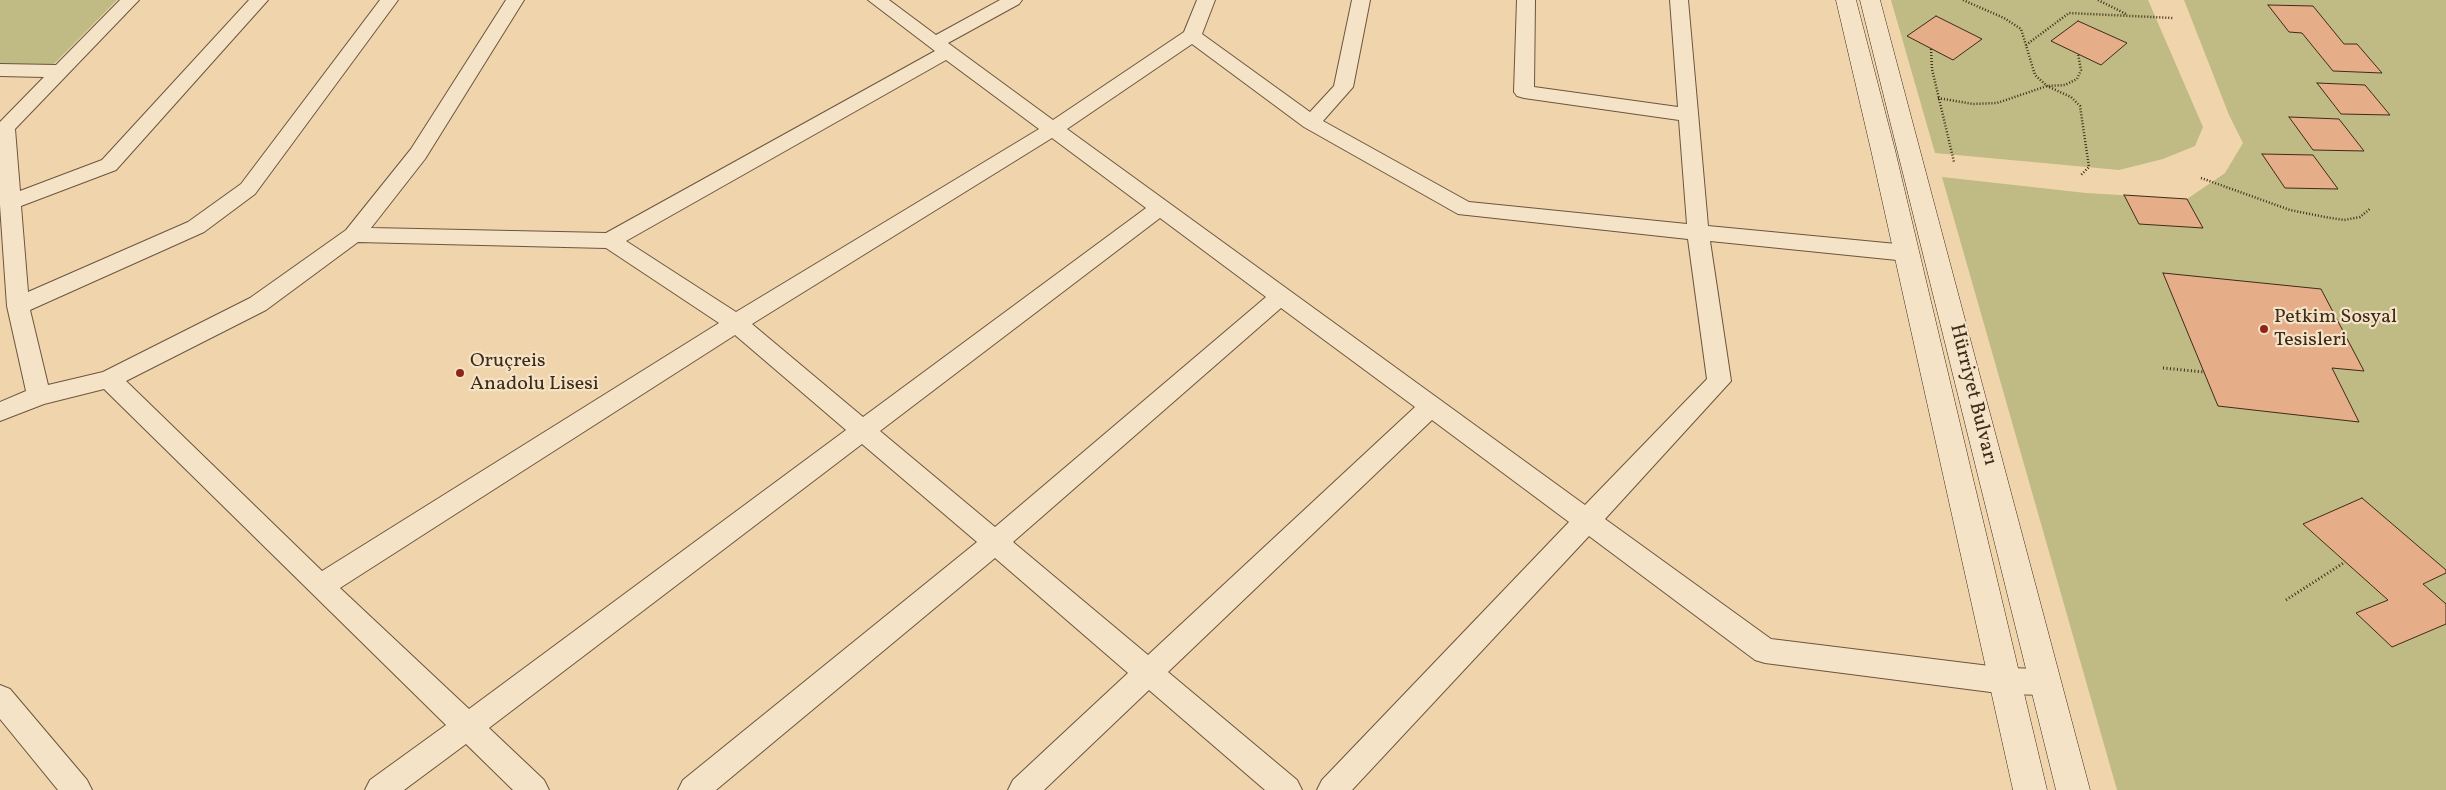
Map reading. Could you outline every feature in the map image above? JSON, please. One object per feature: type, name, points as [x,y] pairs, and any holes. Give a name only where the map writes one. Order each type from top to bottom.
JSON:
[{"type":"main road","name":"Hürriyet Bulvarı","points":[[1846,0],[1907,253],[2030,790]]},
{"type":"main road","name":"Hürriyet Bulvarı","points":[[1870,0],[2073,790]]},
{"type":"street","points":[[39,396],[18,306],[2,129],[130,0]]},
{"type":"street","points":[[9,203],[109,164],[258,0]]},
{"type":"street","points":[[18,306],[196,227],[248,189],[389,0]]},
{"type":"street","points":[[0,412],[39,396],[109,379],[258,304],[354,235],[418,154],[515,0]]},
{"type":"street","points":[[877,0],[1765,651],[2006,681],[2045,682]]},
{"type":"street","points":[[610,241],[941,47],[1013,0]]},
{"type":"street","points":[[320,586],[736,323],[1053,129],[1192,36],[1206,0]]},
{"type":"street","points":[[1311,123],[1343,87],[1361,0]]},
{"type":"street","points":[[1526,0],[1524,92],[1688,115]]},
{"type":"street","points":[[1332,790],[1719,381],[1698,233],[1679,0]]},
{"type":"street","points":[[1192,36],[1311,123],[1465,209],[1907,253]]},
{"type":"street","points":[[0,70],[58,71]]},
{"type":"street","points":[[380,790],[467,727],[1160,208]]},
{"type":"street","points":[[354,235],[610,241],[736,323],[1287,790]]},
{"type":"street","points":[[693,790],[996,542],[1280,297]]},
{"type":"street","points":[[109,379],[320,586],[534,790]]},
{"type":"street","points":[[1023,790],[1431,407]]},
{"type":"street","points":[[0,698],[77,790]]},
{"type":"path","points":[[1963,0],[2004,18],[2021,29],[2035,75],[2047,86],[2071,97],[2080,106],[2089,167],[2080,176]]},
{"type":"path","points":[[2098,0],[2127,15]]},
{"type":"path","points":[[2026,45],[2069,13],[2173,18]]},
{"type":"path","points":[[1931,49],[1932,69],[1954,162]]},
{"type":"path","points":[[1938,98],[1973,104],[1997,103],[2047,86],[2065,84],[2077,79],[2081,70],[2078,54]]},
{"type":"path","points":[[2201,178],[2290,210],[2325,218],[2344,220],[2360,217],[2371,208]]},
{"type":"path","points":[[2163,368],[2204,372]]},
{"type":"path","points":[[2286,600],[2345,562]]},
{"type":"shaded area","points":[[0,0],[117,0],[53,65],[0,64]]},
{"type":"shaded area","points":[[1891,0],[2148,0],[2203,127],[2195,146],[2163,159],[2119,170],[1935,153]]},
{"type":"shaded area","points":[[2184,0],[2446,0],[2446,790],[2117,790],[1942,177],[2086,193],[2187,199],[2225,173],[2243,143],[2229,115]]},
{"type":"building","points":[[2268,5],[2313,6],[2344,44],[2357,44],[2382,73],[2333,71],[2302,33],[2289,32]]},
{"type":"building","points":[[1936,16],[1982,39],[1953,60],[1907,36]]},
{"type":"building","points":[[2078,21],[2127,43],[2101,65],[2051,41]]},
{"type":"building","points":[[2317,83],[2365,85],[2390,115],[2341,114]]},
{"type":"building","points":[[2289,117],[2339,119],[2364,151],[2313,150]]},
{"type":"building","points":[[2262,154],[2313,155],[2338,189],[2285,188]]},
{"type":"building","points":[[2124,195],[2187,199],[2203,228],[2139,224]]},
{"type":"building","name":"Petkim Sosyal Tesisleri","points":[[2163,273],[2321,289],[2364,371],[2332,368],[2359,422],[2218,406]]},
{"type":"building","points":[[2362,498],[2446,570],[2446,573],[2423,584],[2446,604],[2446,624],[2392,647],[2356,613],[2388,600],[2303,524]]},
{"type":"place","name":"Petkim Sosyal Tesisleri","points":[[2264,329]]},
{"type":"place","name":"Oruçreis Anadolu Lisesi","points":[[460,373]]}]
